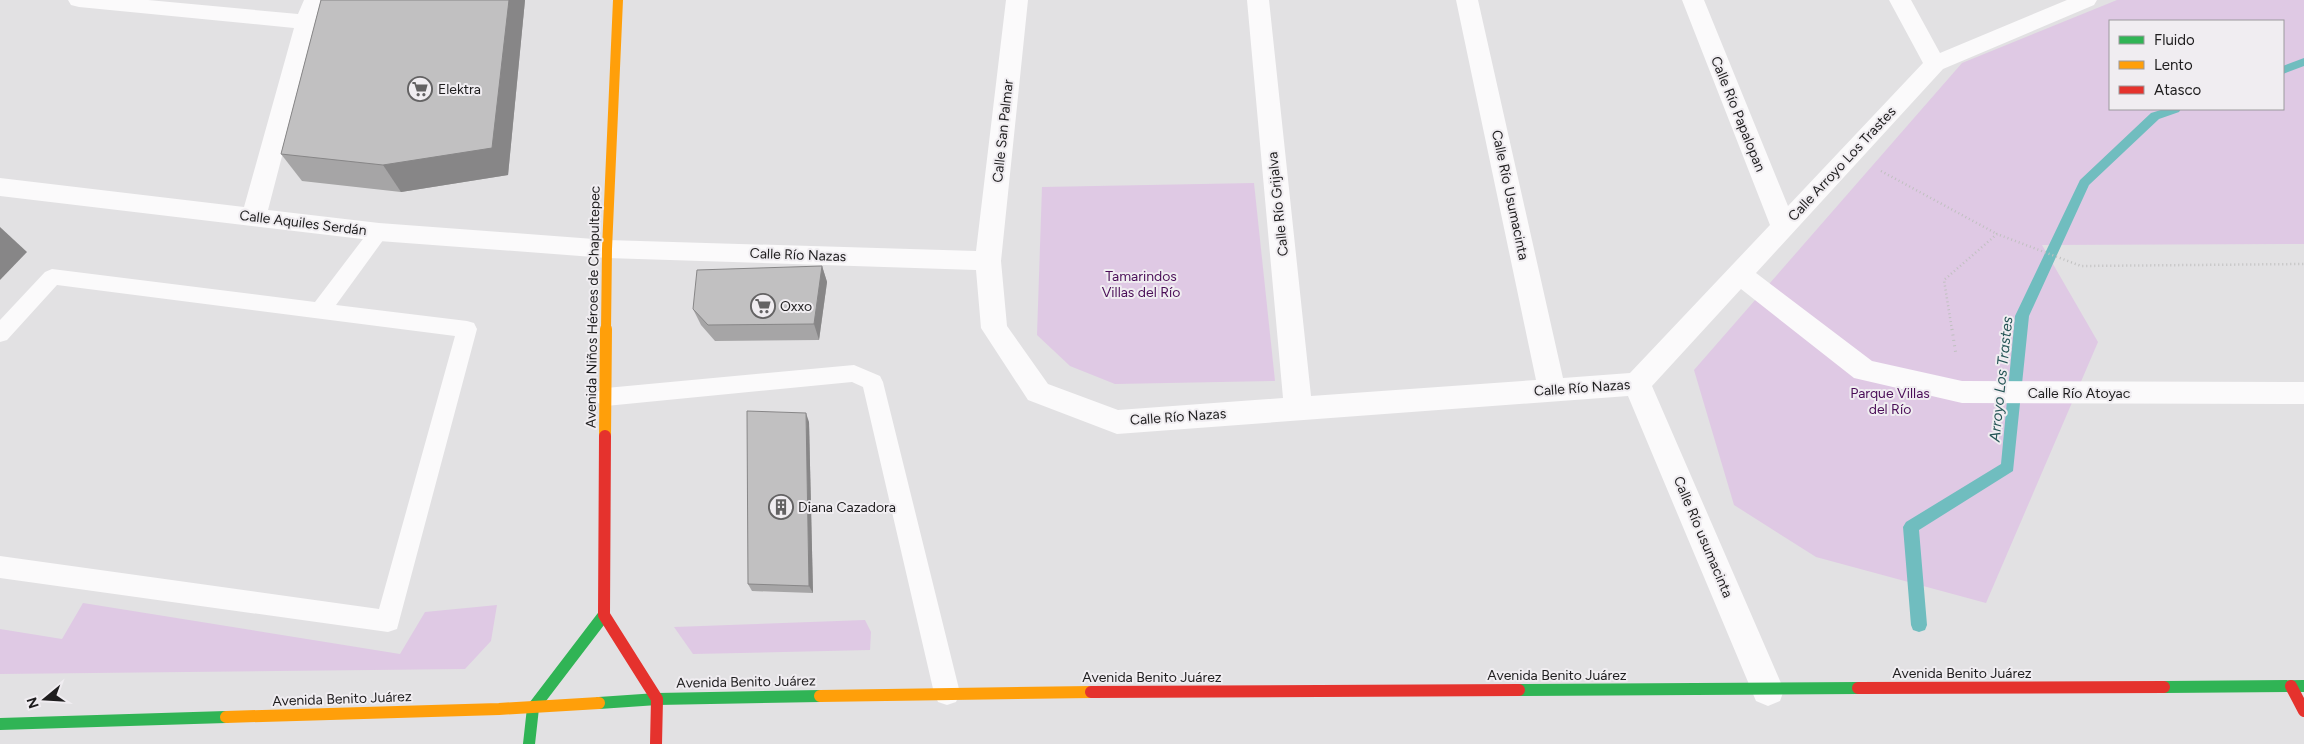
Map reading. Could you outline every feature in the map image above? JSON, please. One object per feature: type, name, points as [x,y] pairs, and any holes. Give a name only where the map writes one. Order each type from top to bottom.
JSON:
[{"type":"main road","name":"Avenida Niños Héroes de Chapultepec","points":[[604,615],[607,249],[618,0]]},
{"type":"main road","points":[[529,744],[533,708],[604,615],[657,699],[656,744]]},
{"type":"main road","points":[[2291,686],[2304,710]]},
{"type":"main road","name":"Avenida Benito Juárez","points":[[0,724],[533,708],[657,699],[947,693],[2304,686]]},
{"type":"street","points":[[78,0],[306,22]]},
{"type":"street","points":[[254,217],[306,22],[315,0]]},
{"type":"street","name":"Calle San Palmar","points":[[988,261],[1017,0]]},
{"type":"street","name":"Calle Río Grijalva","points":[[1258,0],[1298,409]]},
{"type":"street","name":"Calle Río Usumacinta","points":[[1467,0],[1552,390]]},
{"type":"street","name":"Calle Río Papalopan","points":[[1693,0],[1784,227]]},
{"type":"street","points":[[1900,0],[1935,64]]},
{"type":"street","name":"Calle Arroyo Los Trastes","points":[[1637,384],[1935,64],[2086,0]]},
{"type":"street","name":"Calle Aquiles Serdán","points":[[0,187],[379,232],[607,249]]},
{"type":"street","name":"Calle Río Nazas","points":[[607,249],[988,261],[994,328],[1038,392],[1117,422],[1637,384]]},
{"type":"street","name":"Calle Río Atoyac","points":[[1740,274],[1864,370],[1962,392],[2304,393]]},
{"type":"street","name":"Calle Río usumacinta","points":[[1637,384],[1768,690]]},
{"type":"lane","points":[[321,310],[379,232]]},
{"type":"lane","points":[[0,334],[52,277],[467,329],[388,621],[0,567]]},
{"type":"lane","points":[[606,397],[854,373],[872,382],[947,693]]},
{"type":"path","points":[[1851,155],[1997,234],[2081,266],[2304,264]]},
{"type":"path","points":[[1962,392],[1944,280],[1997,234]]},
{"type":"green space","name":"Parque Villas del Río","points":[[2117,0],[2304,0],[2304,244],[2042,245],[2098,342],[1986,603],[1816,557],[1734,505],[1694,370],[1962,63]]},
{"type":"green space","name":"Tamarindos Villas del Río","points":[[1254,183],[1275,381],[1115,384],[1070,366],[1037,335],[1042,187]]},
{"type":"green space","points":[[83,603],[400,654],[425,612],[497,605],[491,641],[465,669],[0,674],[0,629],[62,639]]},
{"type":"green space","points":[[865,620],[871,632],[870,650],[693,654],[674,627]]},
{"type":"building","name":"Elektra","points":[[321,0],[509,0],[492,148],[383,165],[281,154]]},
{"type":"building","name":"Oxxo","points":[[822,266],[814,324],[708,325],[693,309],[697,270]]},
{"type":"building","name":"Diana Cazadora","points":[[747,411],[806,413],[809,586],[748,584]]},
{"type":"waterway","name":"Arroyo Los Trastes","points":[[2284,70],[2304,62]]},
{"type":"waterway","name":"Arroyo Los Trastes","points":[[1919,625],[1911,527],[2008,467],[2022,316],[2084,183],[2155,116],[2172,110]]},
{"type":"traffic: fast","points":[[529,744],[533,708],[604,615]]},
{"type":"traffic: fast","points":[[2164,687],[2304,686]]},
{"type":"traffic: fast","points":[[1519,690],[1858,688]]},
{"type":"traffic: fast","points":[[599,703],[657,699],[820,696]]},
{"type":"traffic: fast","points":[[0,724],[226,717]]},
{"type":"traffic: slow","points":[[605,436],[607,249],[618,0]]},
{"type":"traffic: slow","points":[[820,696],[1091,692]]},
{"type":"traffic: slow","points":[[226,717],[499,709],[599,703]]},
{"type":"traffic: jam","points":[[605,436],[604,615],[657,699],[656,744]]},
{"type":"traffic: jam","points":[[2291,686],[2304,711]]},
{"type":"traffic: jam","points":[[1858,688],[2164,687]]},
{"type":"traffic: jam","points":[[1091,692],[1519,690]]},
{"type":"place","name":"Elektra","points":[[420,89]]},
{"type":"place","name":"Oxxo","points":[[763,306]]},
{"type":"place","name":"Diana Cazadora","points":[[781,507]]}]
